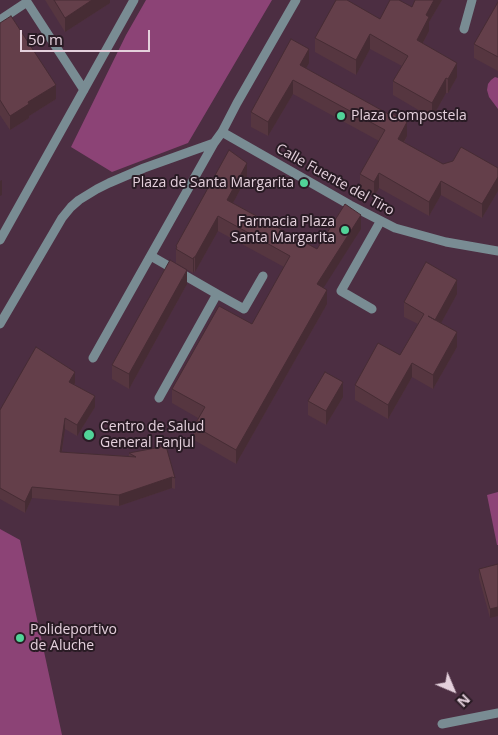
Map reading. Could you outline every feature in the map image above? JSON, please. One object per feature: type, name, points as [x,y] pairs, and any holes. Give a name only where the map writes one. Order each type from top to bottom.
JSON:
[{"type":"street","points":[[0,240],[134,0]]},
{"type":"street","points":[[93,358],[296,0]]},
{"type":"street","points":[[464,29],[472,0]]},
{"type":"street","points":[[0,20],[27,2],[84,90]]},
{"type":"street","name":"Calle Fuente del Tiro","points":[[222,132],[380,222],[446,242],[498,251]]},
{"type":"street","points":[[0,324],[62,218],[75,204],[97,189],[118,179],[214,143]]},
{"type":"street","points":[[372,309],[341,291],[380,222]]},
{"type":"street","points":[[151,256],[244,309],[263,276]]},
{"type":"street","points":[[159,398],[217,294]]},
{"type":"street","points":[[442,724],[498,713]]},
{"type":"shaded area","points":[[146,0],[272,0],[188,143],[112,172],[71,147],[126,35]]},
{"type":"shaded area","points":[[495,77],[498,78],[498,109],[489,97],[487,90],[488,84]]},
{"type":"shaded area","points":[[498,492],[498,545],[497,545],[487,495]]},
{"type":"shaded area","name":"Polideportivo de Aluche","points":[[0,529],[20,540],[62,735],[0,735]]},
{"type":"building","points":[[54,0],[92,0],[65,18]]},
{"type":"building","points":[[336,0],[347,0],[380,19],[390,0],[399,0],[412,7],[415,0],[434,0],[426,15],[429,17],[417,40],[457,63],[432,103],[393,81],[408,56],[370,34],[356,60],[315,38]]},
{"type":"building","points":[[498,2],[498,57],[474,44]]},
{"type":"building","points":[[11,16],[56,85],[28,102],[29,104],[10,116],[0,100],[0,23]]},
{"type":"building","points":[[291,39],[309,49],[300,65],[392,116],[393,114],[407,122],[398,139],[443,164],[453,161],[461,147],[498,168],[498,177],[482,204],[441,181],[429,202],[379,173],[374,182],[360,174],[385,130],[293,80],[268,122],[251,112]]},
{"type":"building","points":[[229,150],[247,163],[227,200],[317,249],[345,204],[361,215],[317,284],[327,290],[236,450],[194,426],[205,407],[172,389],[219,306],[252,324],[290,256],[218,216],[193,259],[176,249]]},
{"type":"building","points":[[170,260],[187,270],[129,374],[112,365]]},
{"type":"building","points":[[426,262],[457,280],[435,320],[457,332],[433,375],[412,363],[388,405],[355,385],[378,343],[400,355],[424,314],[404,302]]},
{"type":"building","points":[[36,347],[75,372],[69,382],[95,396],[77,425],[65,418],[60,452],[136,457],[129,453],[166,446],[175,478],[172,477],[119,495],[32,487],[25,502],[0,488],[0,410]]},
{"type":"building","points":[[325,372],[343,382],[326,411],[308,401]]},
{"type":"building","points":[[498,564],[498,607],[490,609],[479,569]]},
{"type":"place","name":"Plaza Compostela","points":[[341,116]]},
{"type":"place","name":"Plaza de Santa Margarita","points":[[304,183]]},
{"type":"place","name":"Farmacia Plaza Santa Margarita","points":[[345,230]]},
{"type":"place","name":"Centro de Salud General Fanjul","points":[[89,435]]},
{"type":"place","name":"Polideportivo de Aluche","points":[[20,638]]}]
